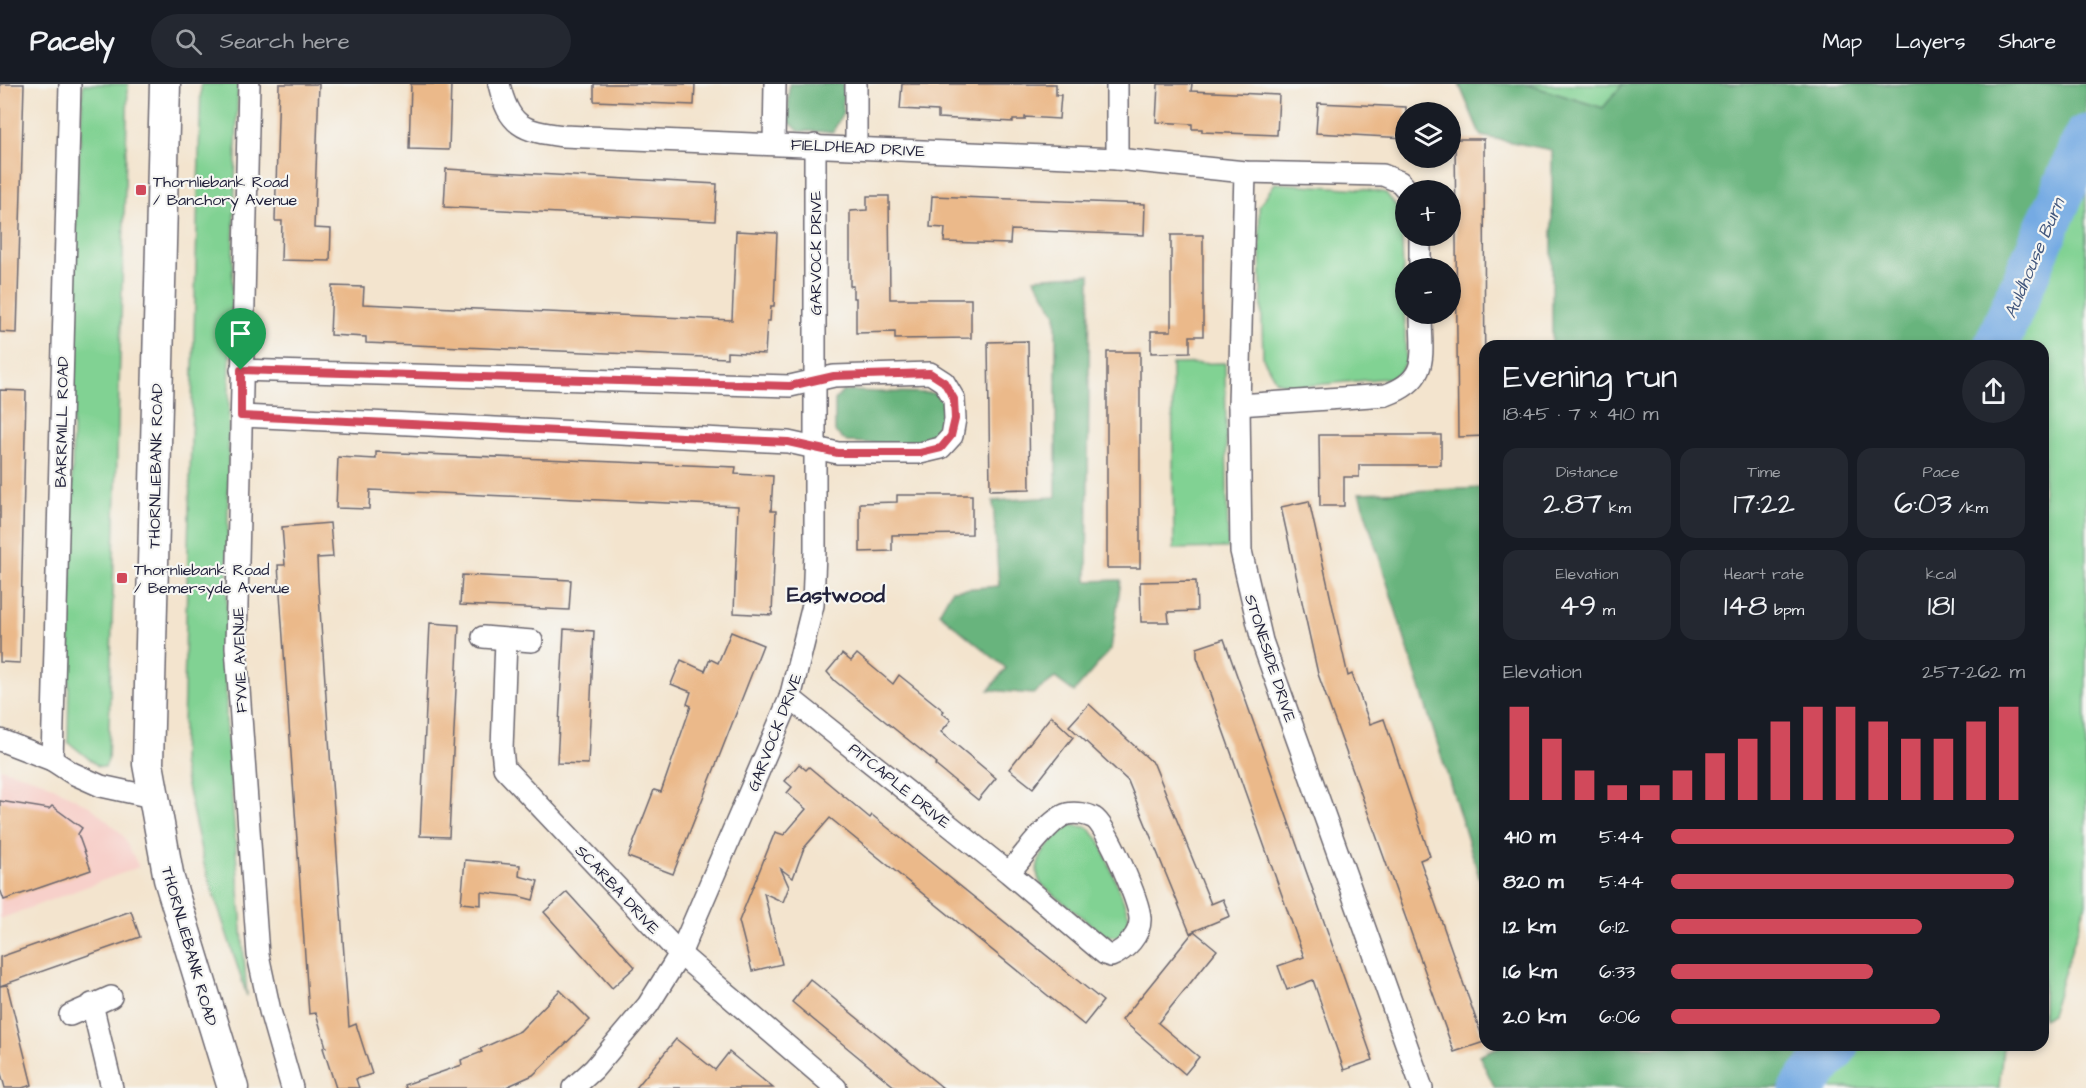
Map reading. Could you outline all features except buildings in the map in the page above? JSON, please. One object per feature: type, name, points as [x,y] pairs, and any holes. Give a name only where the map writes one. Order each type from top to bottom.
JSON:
[{"type":"main road","name":"THORNLIEBANK ROAD","points":[[165,84],[148,764],[152,797],[169,879],[233,1088]]},
{"type":"street","name":"BARRMILL ROAD","points":[[52,760],[70,84]]},
{"type":"street","name":"FYVIE AVENUE","points":[[249,84],[236,647],[258,955],[270,1011],[292,1088]]},
{"type":"street","name":"FIELDHEAD DRIVE","points":[[499,84],[505,110],[514,120],[531,132],[563,136],[1117,159],[1245,171],[1383,175],[1395,180]]},
{"type":"street","points":[[774,143],[775,84]]},
{"type":"street","points":[[856,84],[856,148]]},
{"type":"street","points":[[1117,84],[1117,159]]},
{"type":"street","name":"GARVOCK DRIVE","points":[[573,1088],[594,1069],[648,1005],[680,954],[790,698],[813,605],[816,448],[815,146]]},
{"type":"street","name":"STONESIDE DRIVE","points":[[1245,171],[1239,405],[1239,542],[1263,641],[1422,1088]]},
{"type":"street","points":[[1239,405],[1386,395],[1405,388],[1418,375],[1421,357],[1420,324]]},
{"type":"street","points":[[241,370],[790,386],[834,376],[930,373],[944,382],[954,399],[955,419],[951,436],[941,448],[920,453],[838,453],[788,442],[241,416]]},
{"type":"street","points":[[483,638],[532,641]]},
{"type":"street","name":"SCARBA DRIVE","points":[[506,640],[502,749],[504,768],[680,954],[836,1088]]},
{"type":"street","name":"PITCAPLE DRIVE","points":[[790,698],[1009,873],[1105,954],[1111,956],[1120,953],[1138,930],[1140,917],[1133,895],[1104,829],[1095,818],[1082,813],[1067,814],[1057,819],[1009,873]]},
{"type":"street","points":[[0,740],[52,760],[72,773],[101,786],[152,797]]},
{"type":"street","points":[[70,1015],[101,1001],[112,1088]]},
{"type":"shaded area","points":[[0,768],[40,780],[91,807],[122,834],[139,867],[0,919]]},
{"type":"green space","points":[[83,84],[128,84],[108,760],[105,767],[98,766],[68,742],[76,218]]},
{"type":"green space","points":[[201,84],[238,84],[229,395],[226,719],[247,996],[204,864],[182,763]]},
{"type":"green space","points":[[789,84],[843,84],[843,112],[833,132],[799,131],[788,121]]},
{"type":"green space","points":[[1459,84],[1525,84],[1603,108],[1623,84],[2086,84],[2086,123],[1992,340],[1552,340],[1552,150],[1481,136]]},
{"type":"green space","points":[[1525,84],[1623,84],[1603,108]]},
{"type":"green space","points":[[2086,165],[2086,903],[2049,1016],[2049,340],[2010,340]]},
{"type":"green space","points":[[1275,183],[1362,189],[1386,193],[1395,205],[1395,246],[1402,246],[1403,258],[1395,258],[1395,324],[1405,324],[1406,361],[1398,377],[1295,387],[1276,381],[1263,358],[1259,206]]},
{"type":"green space","points":[[1090,274],[1087,581],[1121,580],[1111,649],[1074,692],[1055,678],[1033,694],[989,690],[1006,668],[939,613],[952,590],[999,586],[993,501],[1056,497],[1056,314],[1034,278]]},
{"type":"green space","points":[[1225,363],[1228,548],[1174,549],[1172,364]]},
{"type":"green space","points":[[843,391],[933,393],[947,400],[946,429],[935,441],[913,445],[847,442],[835,432],[835,400]]},
{"type":"green space","points":[[1479,488],[1479,876],[1359,493]]},
{"type":"green space","points":[[1070,825],[1087,827],[1100,841],[1129,915],[1128,929],[1117,937],[1104,935],[1041,884],[1038,876],[1040,859],[1049,844]]},
{"type":"green space","points":[[1489,1051],[1810,1051],[1783,1088],[1495,1088],[1479,1055]]},
{"type":"green space","points":[[1855,1051],[2003,1051],[1999,1088],[1829,1088]]},
{"type":"waterway","name":"Auldhouse Burn","points":[[1999,340],[2086,137]]},
{"type":"waterway","name":"Auldhouse Burn","points":[[1802,1088],[1832,1051]]},
{"type":"place","name":"Thornliebank Road / Banchory Avenue","points":[[141,190]]},
{"type":"place","name":"Thornliebank Road / Bemersyde Avenue","points":[[122,578]]},
{"type":"district","name":"Eastwood","points":[[836,594]]},
{"type":"route","points":[[241,370],[790,386],[834,376],[930,373],[944,382],[954,399],[955,419],[951,436],[941,448],[920,453],[838,453],[788,442],[241,416],[241,370]]}]
